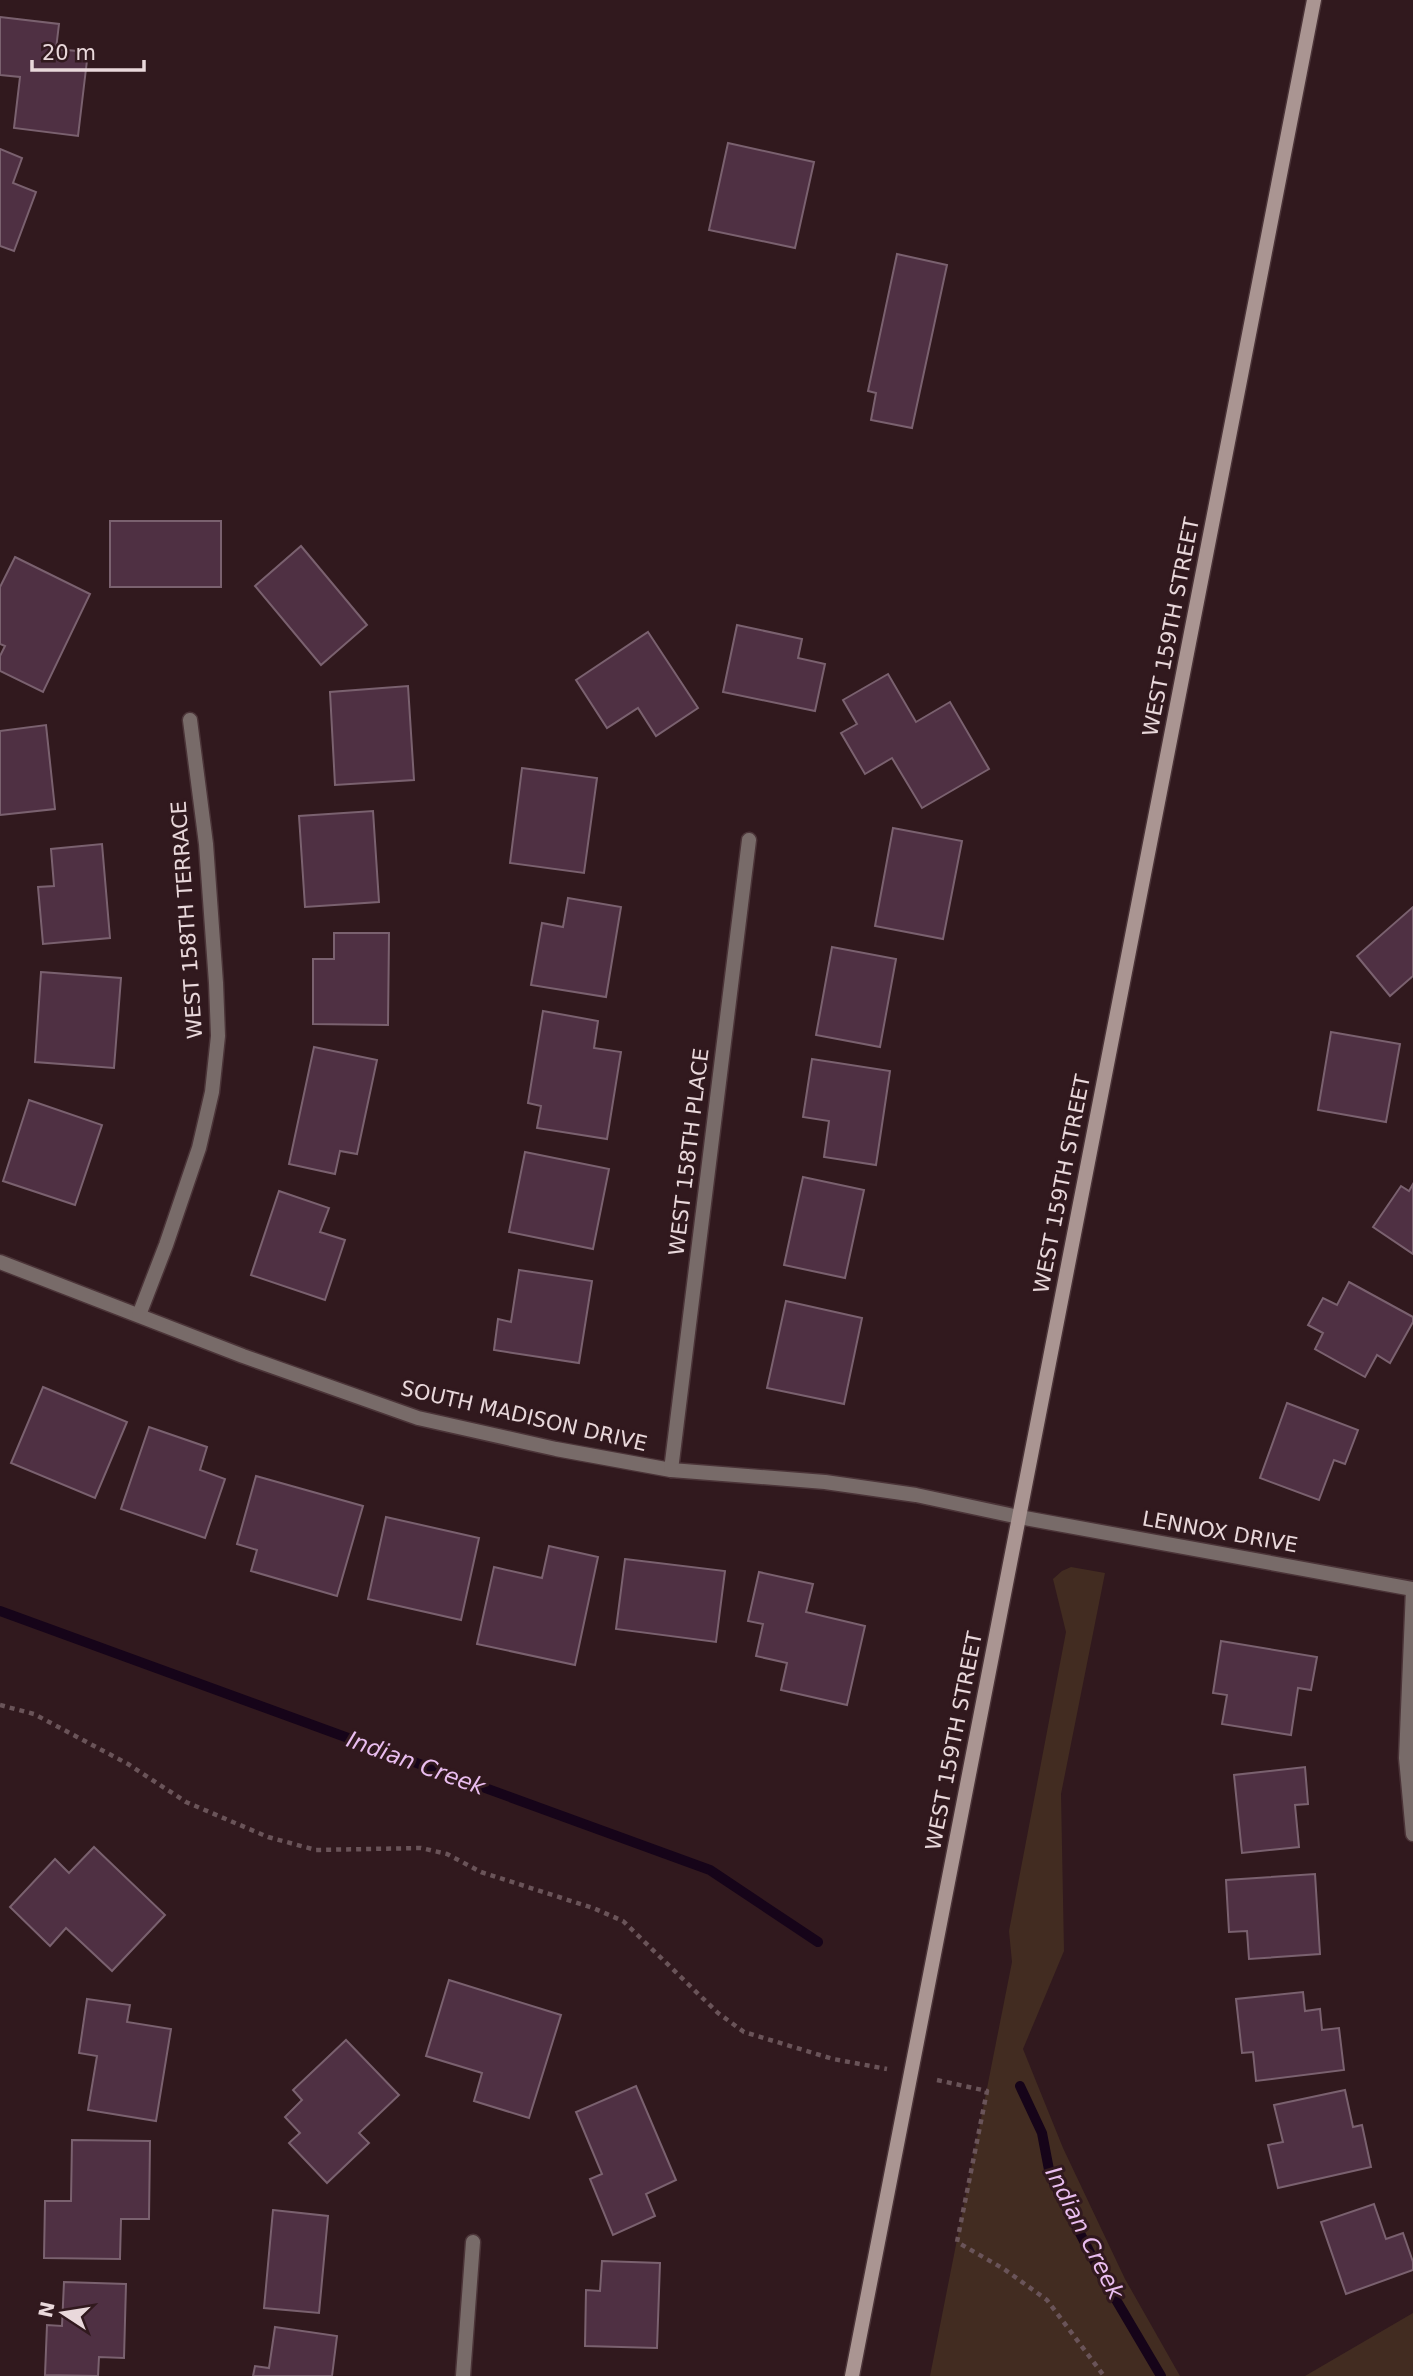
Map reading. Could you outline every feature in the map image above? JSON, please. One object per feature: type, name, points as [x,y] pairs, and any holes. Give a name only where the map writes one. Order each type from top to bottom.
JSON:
[{"type":"main road","name":"WEST 159TH STREET","points":[[852,2376],[1314,0]]},
{"type":"street","name":"WEST 158TH TERRACE","points":[[139,1315],[199,1148],[212,1092],[218,1036],[206,844],[190,720]]},
{"type":"street","name":"WEST 158TH PLACE","points":[[671,1470],[749,840]]},
{"type":"street","name":"SOUTH MADISON DRIVE","points":[[0,1262],[243,1356],[418,1418],[556,1449],[671,1470],[825,1482],[916,1495],[1019,1517]]},
{"type":"street","name":"LENNOX DRIVE","points":[[1019,1517],[1413,1589]]},
{"type":"street","points":[[1413,1589],[1406,1758],[1413,1834]]},
{"type":"street","points":[[463,2376],[473,2242]]},
{"type":"path","points":[[0,1704],[34,1714],[128,1764],[186,1802],[268,1837],[316,1850],[421,1848],[447,1854],[481,1872],[593,1908],[623,1921],[718,2013],[744,2032],[833,2059],[872,2066]]},
{"type":"path","points":[[944,2082],[987,2091],[957,2242],[1004,2269],[1047,2300],[1104,2376]]},
{"type":"shaded area","points":[[1071,1567],[1105,1573],[1061,1794],[1064,1951],[1023,2049],[1063,2148],[1125,2279],[1180,2376],[930,2376],[1012,1962],[1009,1931],[1066,1632],[1053,1579]]},
{"type":"shaded area","points":[[1413,2313],[1413,2376],[1305,2376]]},
{"type":"building","points":[[0,17],[59,24],[56,49],[88,52],[78,136],[14,128],[20,77],[0,75]]},
{"type":"building","points":[[728,143],[814,162],[795,248],[709,230]]},
{"type":"building","points":[[0,149],[22,158],[13,183],[36,192],[14,251],[0,246]]},
{"type":"building","points":[[897,254],[947,265],[912,428],[871,420],[876,393],[868,391]]},
{"type":"building","points":[[110,521],[221,521],[221,587],[110,587]]},
{"type":"building","points":[[301,546],[367,625],[321,665],[255,586]]},
{"type":"building","points":[[15,557],[90,594],[43,692],[0,671],[0,656],[5,646],[0,644],[0,587]]},
{"type":"building","points":[[737,625],[802,639],[798,658],[825,664],[815,711],[723,692]]},
{"type":"building","points":[[648,632],[698,708],[656,736],[638,708],[607,728],[576,680]]},
{"type":"building","points":[[888,674],[916,722],[950,702],[989,769],[922,808],[892,758],[865,774],[841,733],[857,724],[843,700]]},
{"type":"building","points":[[408,686],[414,780],[335,785],[330,692]]},
{"type":"building","points":[[46,725],[55,809],[0,815],[0,731]]},
{"type":"building","points":[[522,768],[597,778],[584,873],[510,863]]},
{"type":"building","points":[[373,811],[379,902],[305,907],[299,816]]},
{"type":"building","points":[[893,828],[962,841],[943,939],[875,926]]},
{"type":"building","points":[[102,844],[110,938],[43,944],[38,887],[54,886],[51,849]]},
{"type":"building","points":[[568,898],[621,907],[606,997],[531,985],[542,923],[563,927]]},
{"type":"building","points":[[1413,907],[1413,976],[1390,996],[1357,956]]},
{"type":"building","points":[[334,933],[389,933],[388,1025],[313,1024],[313,959],[334,959]]},
{"type":"building","points":[[832,947],[896,959],[880,1047],[816,1035]]},
{"type":"building","points":[[41,972],[121,978],[114,1068],[35,1062]]},
{"type":"building","points":[[543,1011],[598,1021],[594,1048],[621,1052],[607,1139],[537,1128],[541,1106],[528,1103]]},
{"type":"building","points":[[1331,1032],[1400,1044],[1386,1122],[1318,1110]]},
{"type":"building","points":[[314,1047],[377,1060],[357,1154],[340,1151],[335,1174],[289,1164]]},
{"type":"building","points":[[812,1059],[890,1071],[876,1165],[824,1157],[829,1121],[803,1117]]},
{"type":"building","points":[[29,1100],[102,1125],[75,1205],[3,1181]]},
{"type":"building","points":[[525,1152],[609,1169],[593,1249],[509,1232]]},
{"type":"building","points":[[803,1177],[864,1190],[845,1278],[784,1265]]},
{"type":"building","points":[[1413,1184],[1413,1254],[1373,1227],[1401,1186],[1409,1191]]},
{"type":"building","points":[[279,1191],[329,1208],[320,1232],[345,1240],[325,1300],[251,1275]]},
{"type":"building","points":[[519,1270],[592,1281],[579,1363],[494,1350],[498,1319],[511,1322]]},
{"type":"building","points":[[1349,1282],[1413,1317],[1413,1322],[1390,1363],[1377,1355],[1365,1377],[1315,1349],[1323,1333],[1308,1325],[1323,1298],[1337,1305]]},
{"type":"building","points":[[786,1301],[862,1318],[844,1404],[767,1388]]},
{"type":"building","points":[[43,1387],[127,1422],[95,1498],[11,1463]]},
{"type":"building","points":[[1287,1403],[1358,1430],[1345,1464],[1334,1460],[1319,1500],[1260,1478]]},
{"type":"building","points":[[149,1427],[207,1447],[200,1470],[225,1479],[205,1538],[121,1509]]},
{"type":"building","points":[[256,1476],[363,1506],[337,1596],[251,1571],[257,1550],[237,1544]]},
{"type":"building","points":[[386,1517],[479,1538],[461,1620],[368,1599]]},
{"type":"building","points":[[549,1546],[598,1557],[575,1665],[477,1644],[494,1567],[542,1578]]},
{"type":"building","points":[[625,1559],[725,1571],[716,1642],[616,1629]]},
{"type":"building","points":[[759,1572],[813,1584],[806,1612],[865,1626],[847,1705],[781,1690],[787,1663],[756,1656],[763,1624],[748,1621]]},
{"type":"building","points":[[1221,1641],[1317,1657],[1311,1690],[1298,1688],[1291,1735],[1222,1724],[1227,1695],[1213,1693]]},
{"type":"building","points":[[1305,1767],[1308,1804],[1295,1805],[1299,1847],[1242,1853],[1234,1775]]},
{"type":"building","points":[[94,1847],[165,1915],[112,1971],[66,1928],[50,1946],[10,1907],[55,1859],[69,1873]]},
{"type":"building","points":[[1315,1874],[1320,1954],[1249,1959],[1247,1931],[1229,1932],[1226,1880]]},
{"type":"building","points":[[449,1980],[561,2015],[529,2118],[474,2101],[482,2073],[426,2056]]},
{"type":"building","points":[[1303,1992],[1305,2011],[1320,2009],[1322,2030],[1339,2028],[1344,2070],[1256,2081],[1253,2052],[1242,2053],[1236,1999]]},
{"type":"building","points":[[87,1999],[130,2005],[127,2022],[171,2029],[156,2121],[88,2110],[97,2056],[79,2053]]},
{"type":"building","points":[[346,2040],[399,2095],[359,2133],[369,2143],[327,2183],[289,2143],[300,2133],[285,2117],[302,2100],[293,2090]]},
{"type":"building","points":[[636,2086],[676,2180],[646,2194],[655,2216],[613,2235],[590,2179],[602,2174],[576,2112]]},
{"type":"building","points":[[1345,2090],[1353,2127],[1362,2125],[1371,2167],[1278,2188],[1268,2145],[1283,2142],[1274,2105]]},
{"type":"building","points":[[72,2140],[150,2141],[149,2219],[121,2219],[120,2259],[44,2258],[45,2201],[71,2201]]},
{"type":"building","points":[[1374,2204],[1386,2239],[1403,2233],[1413,2270],[1346,2294],[1321,2222]]},
{"type":"building","points":[[273,2210],[328,2216],[319,2313],[264,2308]]},
{"type":"building","points":[[602,2261],[660,2263],[657,2348],[585,2346],[586,2290],[600,2291]]},
{"type":"building","points":[[64,2282],[126,2284],[124,2358],[99,2357],[98,2376],[45,2375],[47,2325],[62,2326]]},
{"type":"building","points":[[275,2327],[337,2336],[332,2376],[253,2376],[255,2366],[269,2368]]},
{"type":"waterway","name":"Indian Creek","points":[[0,1611],[710,1870],[818,1942]]},
{"type":"waterway","name":"Indian Creek","points":[[1020,2086],[1042,2133],[1050,2175],[1102,2276],[1161,2376]]}]
